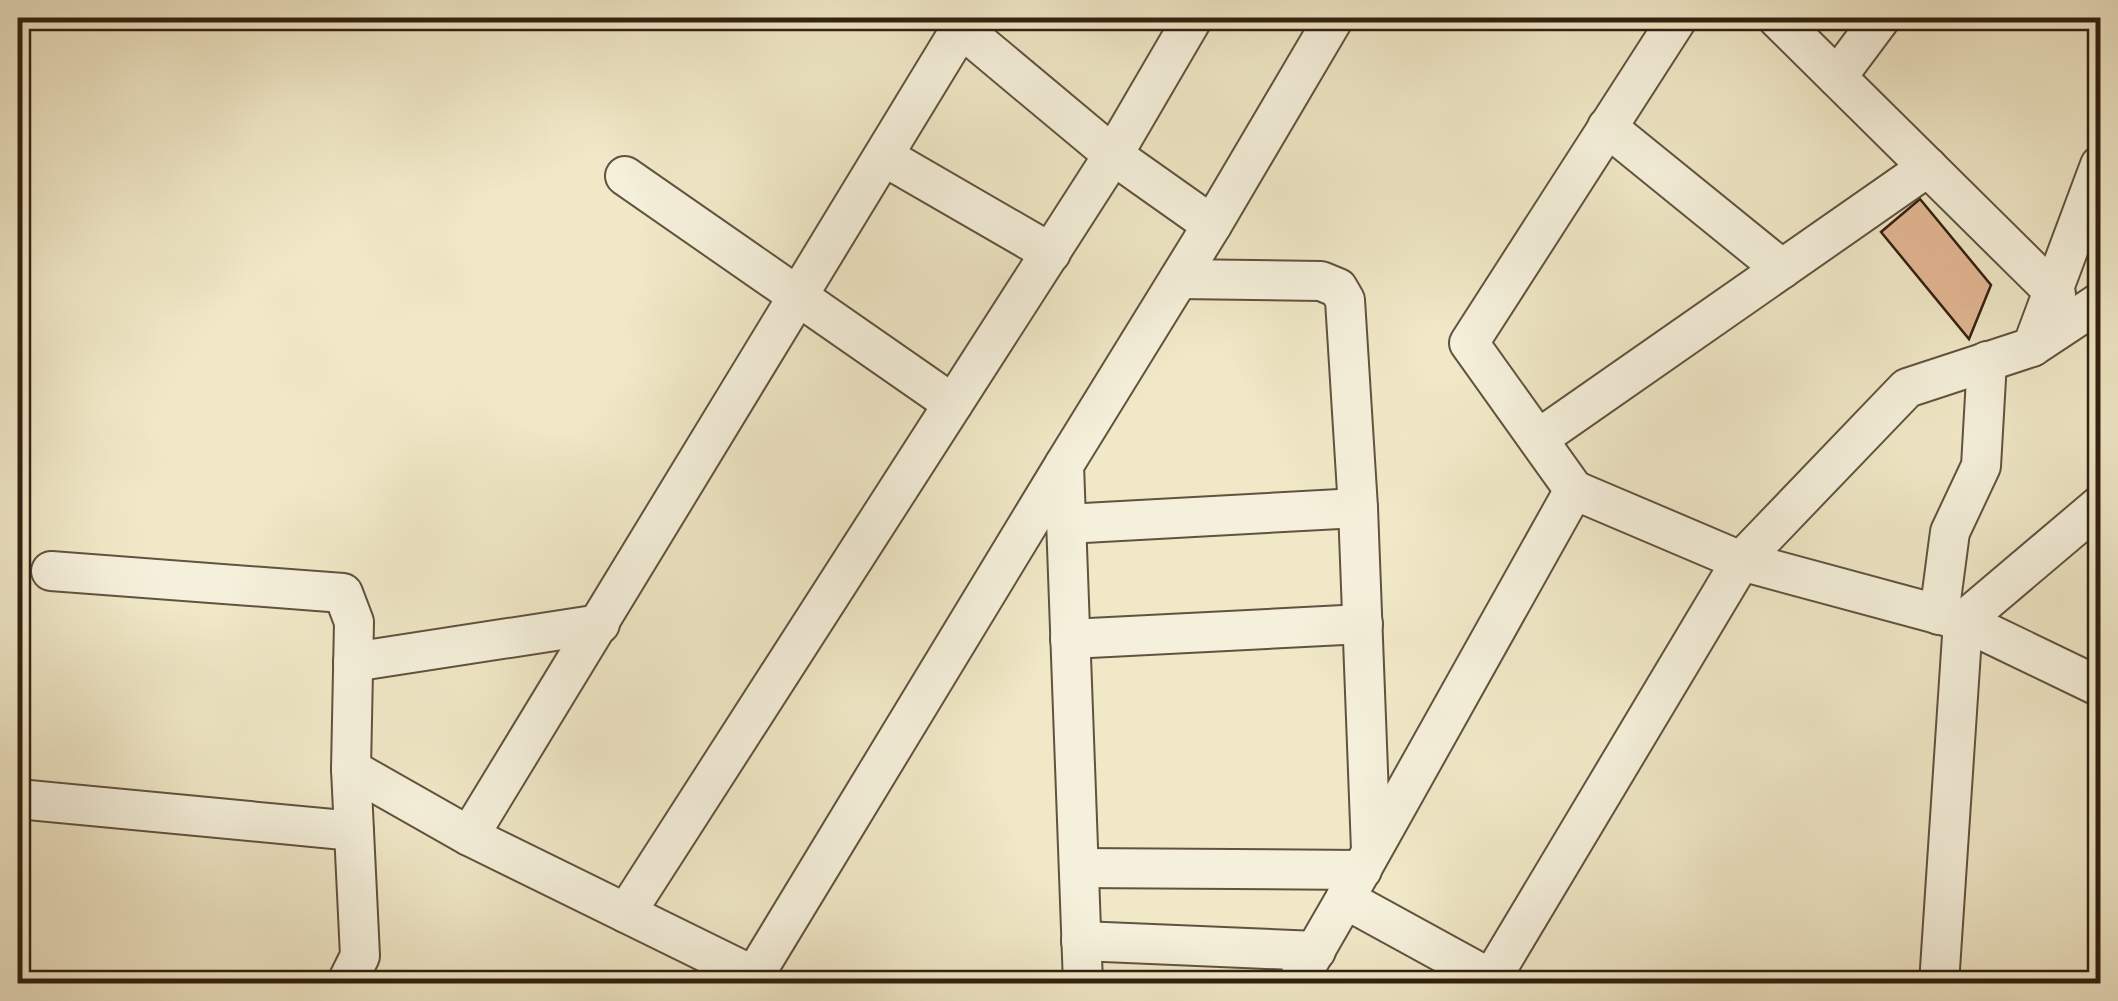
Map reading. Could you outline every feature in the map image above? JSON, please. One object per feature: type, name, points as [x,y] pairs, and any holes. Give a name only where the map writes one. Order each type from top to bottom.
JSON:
[{"type":"street","points":[[626,913],[1113,156],[1193,18]]},
{"type":"street","points":[[352,769],[469,836],[752,980],[1334,18]]},
{"type":"street","points":[[1678,18],[1469,343],[1574,490],[1742,561],[1951,618],[2100,687]]},
{"type":"street","points":[[1777,18],[2056,294]]},
{"type":"street","points":[[1836,77],[1881,18]]},
{"type":"street","points":[[469,836],[800,298],[963,23],[1113,156],[1212,225]]},
{"type":"street","points":[[1608,128],[1782,269]]},
{"type":"street","points":[[885,157],[1051,252]]},
{"type":"street","points":[[2032,347],[2056,294],[2100,165]]},
{"type":"street","points":[[1538,439],[1928,167]]},
{"type":"street","points":[[625,176],[953,404]]},
{"type":"street","points":[[1179,279],[1321,281],[1338,288],[1345,300],[1363,624],[1360,874]]},
{"type":"street","points":[[1079,868],[1360,874],[1493,982],[1742,561],[1907,388],[2032,347],[2100,302]]},
{"type":"street","points":[[1939,984],[1951,618],[1950,532],[1981,466],[1987,362]]},
{"type":"street","points":[[1064,465],[1083,984]]},
{"type":"street","points":[[1296,984],[1574,490]]},
{"type":"street","points":[[1951,618],[2100,505]]},
{"type":"street","points":[[1066,524],[1358,508]]},
{"type":"street","points":[[52,570],[332,590],[344,594],[351,605],[352,769],[360,956],[346,984]]},
{"type":"street","points":[[353,662],[600,624]]},
{"type":"street","points":[[1070,639],[1363,624]]},
{"type":"street","points":[[18,799],[354,831]]},
{"type":"street","points":[[1081,940],[1316,951]]},
{"type":"building","points":[[1920,199],[1991,285],[1969,339],[1881,232]]}]
